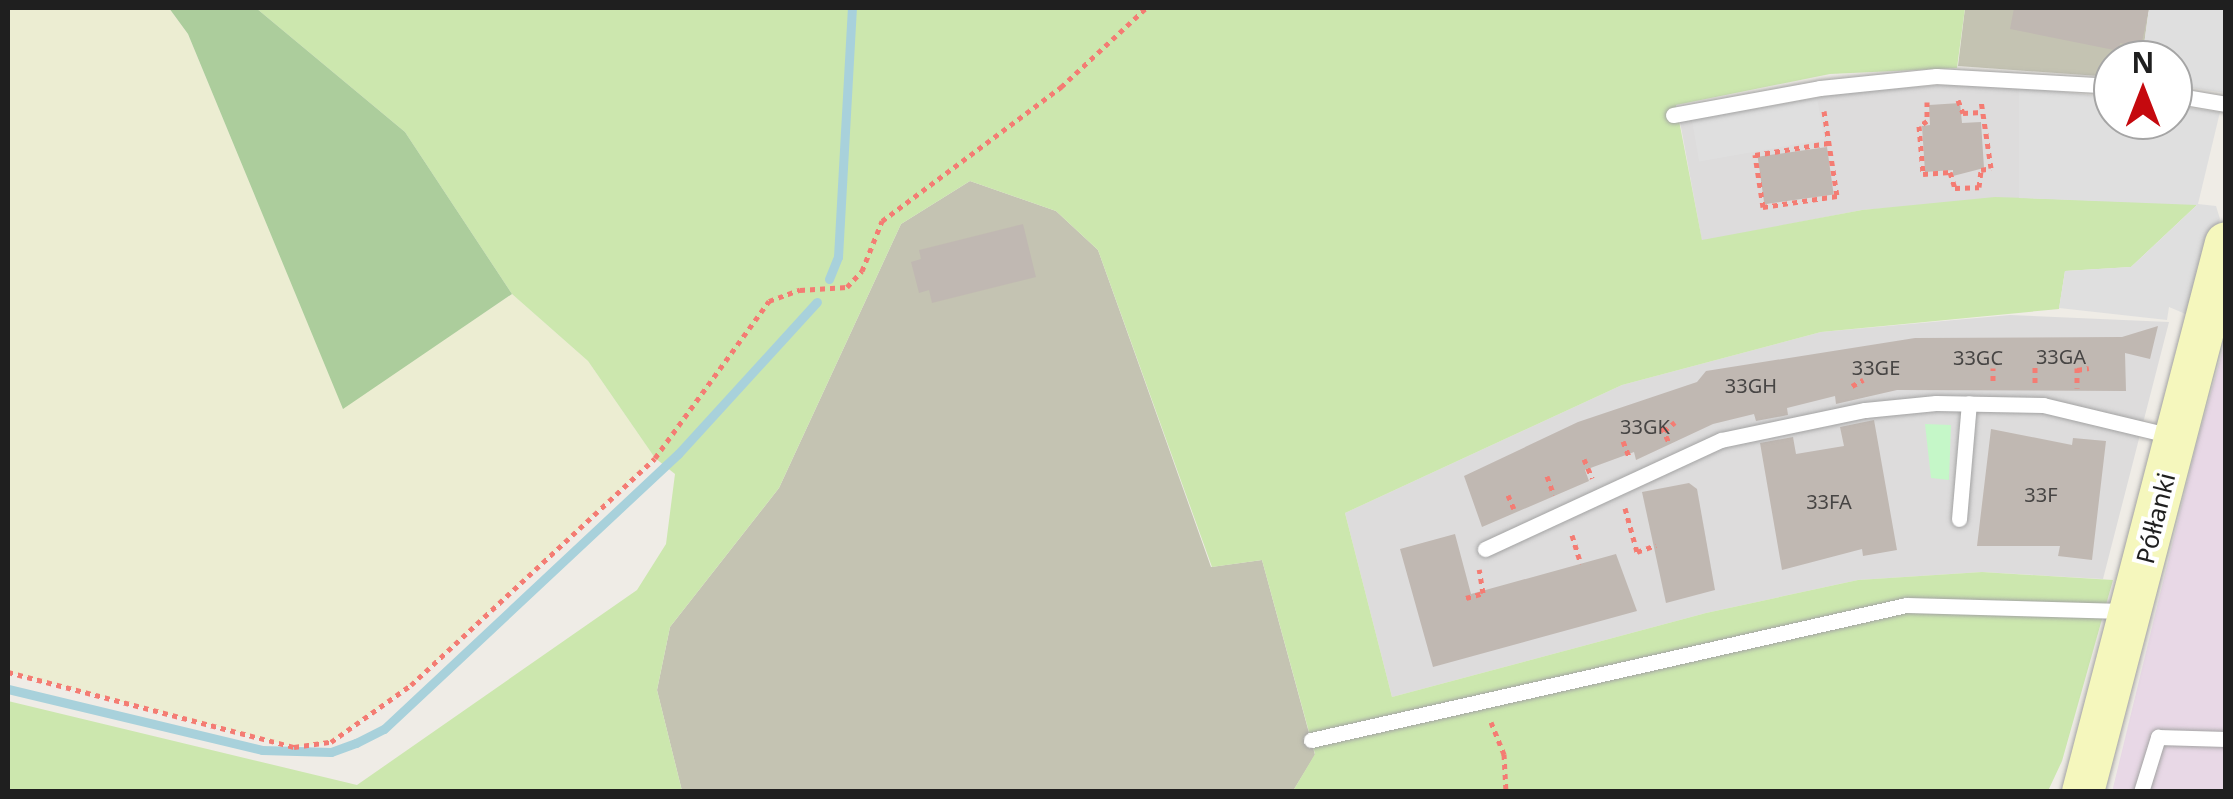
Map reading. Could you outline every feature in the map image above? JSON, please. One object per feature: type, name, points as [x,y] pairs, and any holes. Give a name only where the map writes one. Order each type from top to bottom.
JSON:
[{"type":"street","name":"Półłanki","points":[[2083,792],[2226,243]]},
{"type":"lane","points":[[1673,115],[1820,88],[1980,76],[2093,84]]},
{"type":"lane","points":[[2193,98],[2226,104]]},
{"type":"lane","points":[[1487,556],[1720,440],[1865,410],[1969,403],[2043,405],[2176,437]]},
{"type":"lane","points":[[1959,519],[1969,403]]},
{"type":"lane","points":[[1310,740],[1484,706],[1506,694],[1906,605],[2131,611]]},
{"type":"lane","points":[[2142,792],[2158,737],[2226,739]]},
{"type":"path","points":[[8,672],[294,747],[330,742],[411,685],[655,458],[769,301],[800,290],[847,287],[862,271],[882,222],[1060,87],[1146,8]]},
{"type":"path","points":[[1980,76],[1991,168],[1981,170],[1979,187],[1955,188],[1950,172],[1923,174],[1919,126],[1927,121],[1926,102],[1962,100],[1963,113],[1982,112]]},
{"type":"path","points":[[1820,88],[1837,196],[1762,207],[1754,155],[1828,143]]},
{"type":"path","points":[[2077,370],[2089,368]]},
{"type":"path","points":[[1852,386],[1863,380]]},
{"type":"path","points":[[1664,431],[1674,422]]},
{"type":"path","points":[[1622,496],[1636,552],[1656,546]]},
{"type":"path","points":[[1568,522],[1581,564]]},
{"type":"path","points":[[1466,598],[1482,593],[1476,570],[1487,556]]},
{"type":"path","points":[[1484,706],[1504,754],[1506,792]]},
{"type":"shaded area","points":[[1965,8],[2149,8],[2145,40],[2093,40],[2093,76],[1958,66]]},
{"type":"shaded area","points":[[2149,8],[2225,8],[2225,93],[2193,88],[2193,40],[2145,40]]},
{"type":"shaded area","points":[[1940,85],[2019,86],[2019,198],[1862,210],[1702,241],[1680,122],[1848,92]]},
{"type":"shaded area","points":[[2019,86],[2093,95],[2093,140],[2193,140],[2193,109],[2220,112],[2198,204],[2216,206],[2220,219],[2195,318],[2169,307],[2167,320],[2059,308],[2065,271],[2131,267],[2197,205],[2019,198]]},
{"type":"shaded area","points":[[1817,98],[1824,139],[1699,161],[1692,120]]},
{"type":"shaded area","points":[[970,181],[1056,211],[1098,250],[1211,567],[1262,560],[1315,755],[1293,791],[682,791],[657,690],[670,627],[779,488],[901,224]]},
{"type":"shaded area","points":[[2010,315],[2169,322],[2103,579],[1982,572],[1858,580],[1706,613],[1392,697],[1345,513],[1622,385],[1821,332]]},
{"type":"shaded area","points":[[2225,342],[2225,791],[2112,792],[2196,446]]},
{"type":"green space","points":[[8,8],[169,8],[188,34],[343,408],[512,294],[588,361],[655,458],[411,685],[331,742],[294,747],[8,672]]},
{"type":"green space","points":[[169,8],[256,8],[405,132],[512,294],[343,409],[188,34]]},
{"type":"green space","points":[[256,8],[1965,8],[1957,68],[1830,74],[1676,105],[1702,240],[1862,210],[1995,197],[2198,204],[2131,267],[2065,271],[2059,309],[1821,332],[1622,385],[1345,513],[1392,697],[1706,613],[1858,580],[1982,572],[2113,580],[2062,761],[2048,791],[1293,791],[1315,754],[1262,560],[1212,567],[1098,250],[1056,211],[970,181],[901,224],[779,488],[670,627],[657,690],[682,791],[8,792],[8,701],[357,785],[637,590],[666,544],[675,474],[655,458],[588,361],[512,294],[405,132]]},
{"type":"green space","points":[[1925,424],[1951,425],[1949,480],[1931,478]]},
{"type":"building","points":[[2014,8],[2149,8],[2142,40],[2093,40],[2093,46],[2010,29]]},
{"type":"building","points":[[1960,103],[1962,123],[1981,122],[1984,168],[1953,176],[1953,170],[1925,172],[1922,126],[1930,125],[1929,105]]},
{"type":"building","points":[[1827,147],[1834,195],[1764,204],[1758,157]]},
{"type":"building","points":[[1023,224],[1036,277],[932,303],[929,290],[919,293],[911,262],[921,259],[919,250]]},
{"type":"building","points":[[2158,326],[2150,359],[2125,353],[2126,391],[1897,390],[1836,404],[1835,396],[1787,408],[1788,415],[1756,421],[1754,414],[1713,424],[1636,460],[1634,452],[1585,470],[1589,481],[1482,527],[1464,476],[1578,422],[1697,382],[1706,371],[1915,338],[2122,337]]},
{"type":"building","points":[[1874,420],[1897,550],[1863,556],[1862,549],[1782,570],[1760,443],[1793,437],[1796,454],[1844,446],[1840,427]]},
{"type":"building","points":[[1991,429],[2072,445],[2073,438],[2106,441],[2092,560],[2058,556],[2060,546],[1977,546]]},
{"type":"building","points":[[1689,483],[1697,489],[1715,590],[1666,603],[1642,492]]},
{"type":"building","points":[[1455,534],[1471,594],[1616,554],[1637,611],[1433,667],[1400,549]]},
{"type":"waterway","points":[[829,279],[838,257],[852,8]]},
{"type":"waterway","points":[[8,689],[262,750],[331,752],[356,743],[384,729],[678,454],[817,302]]}]
